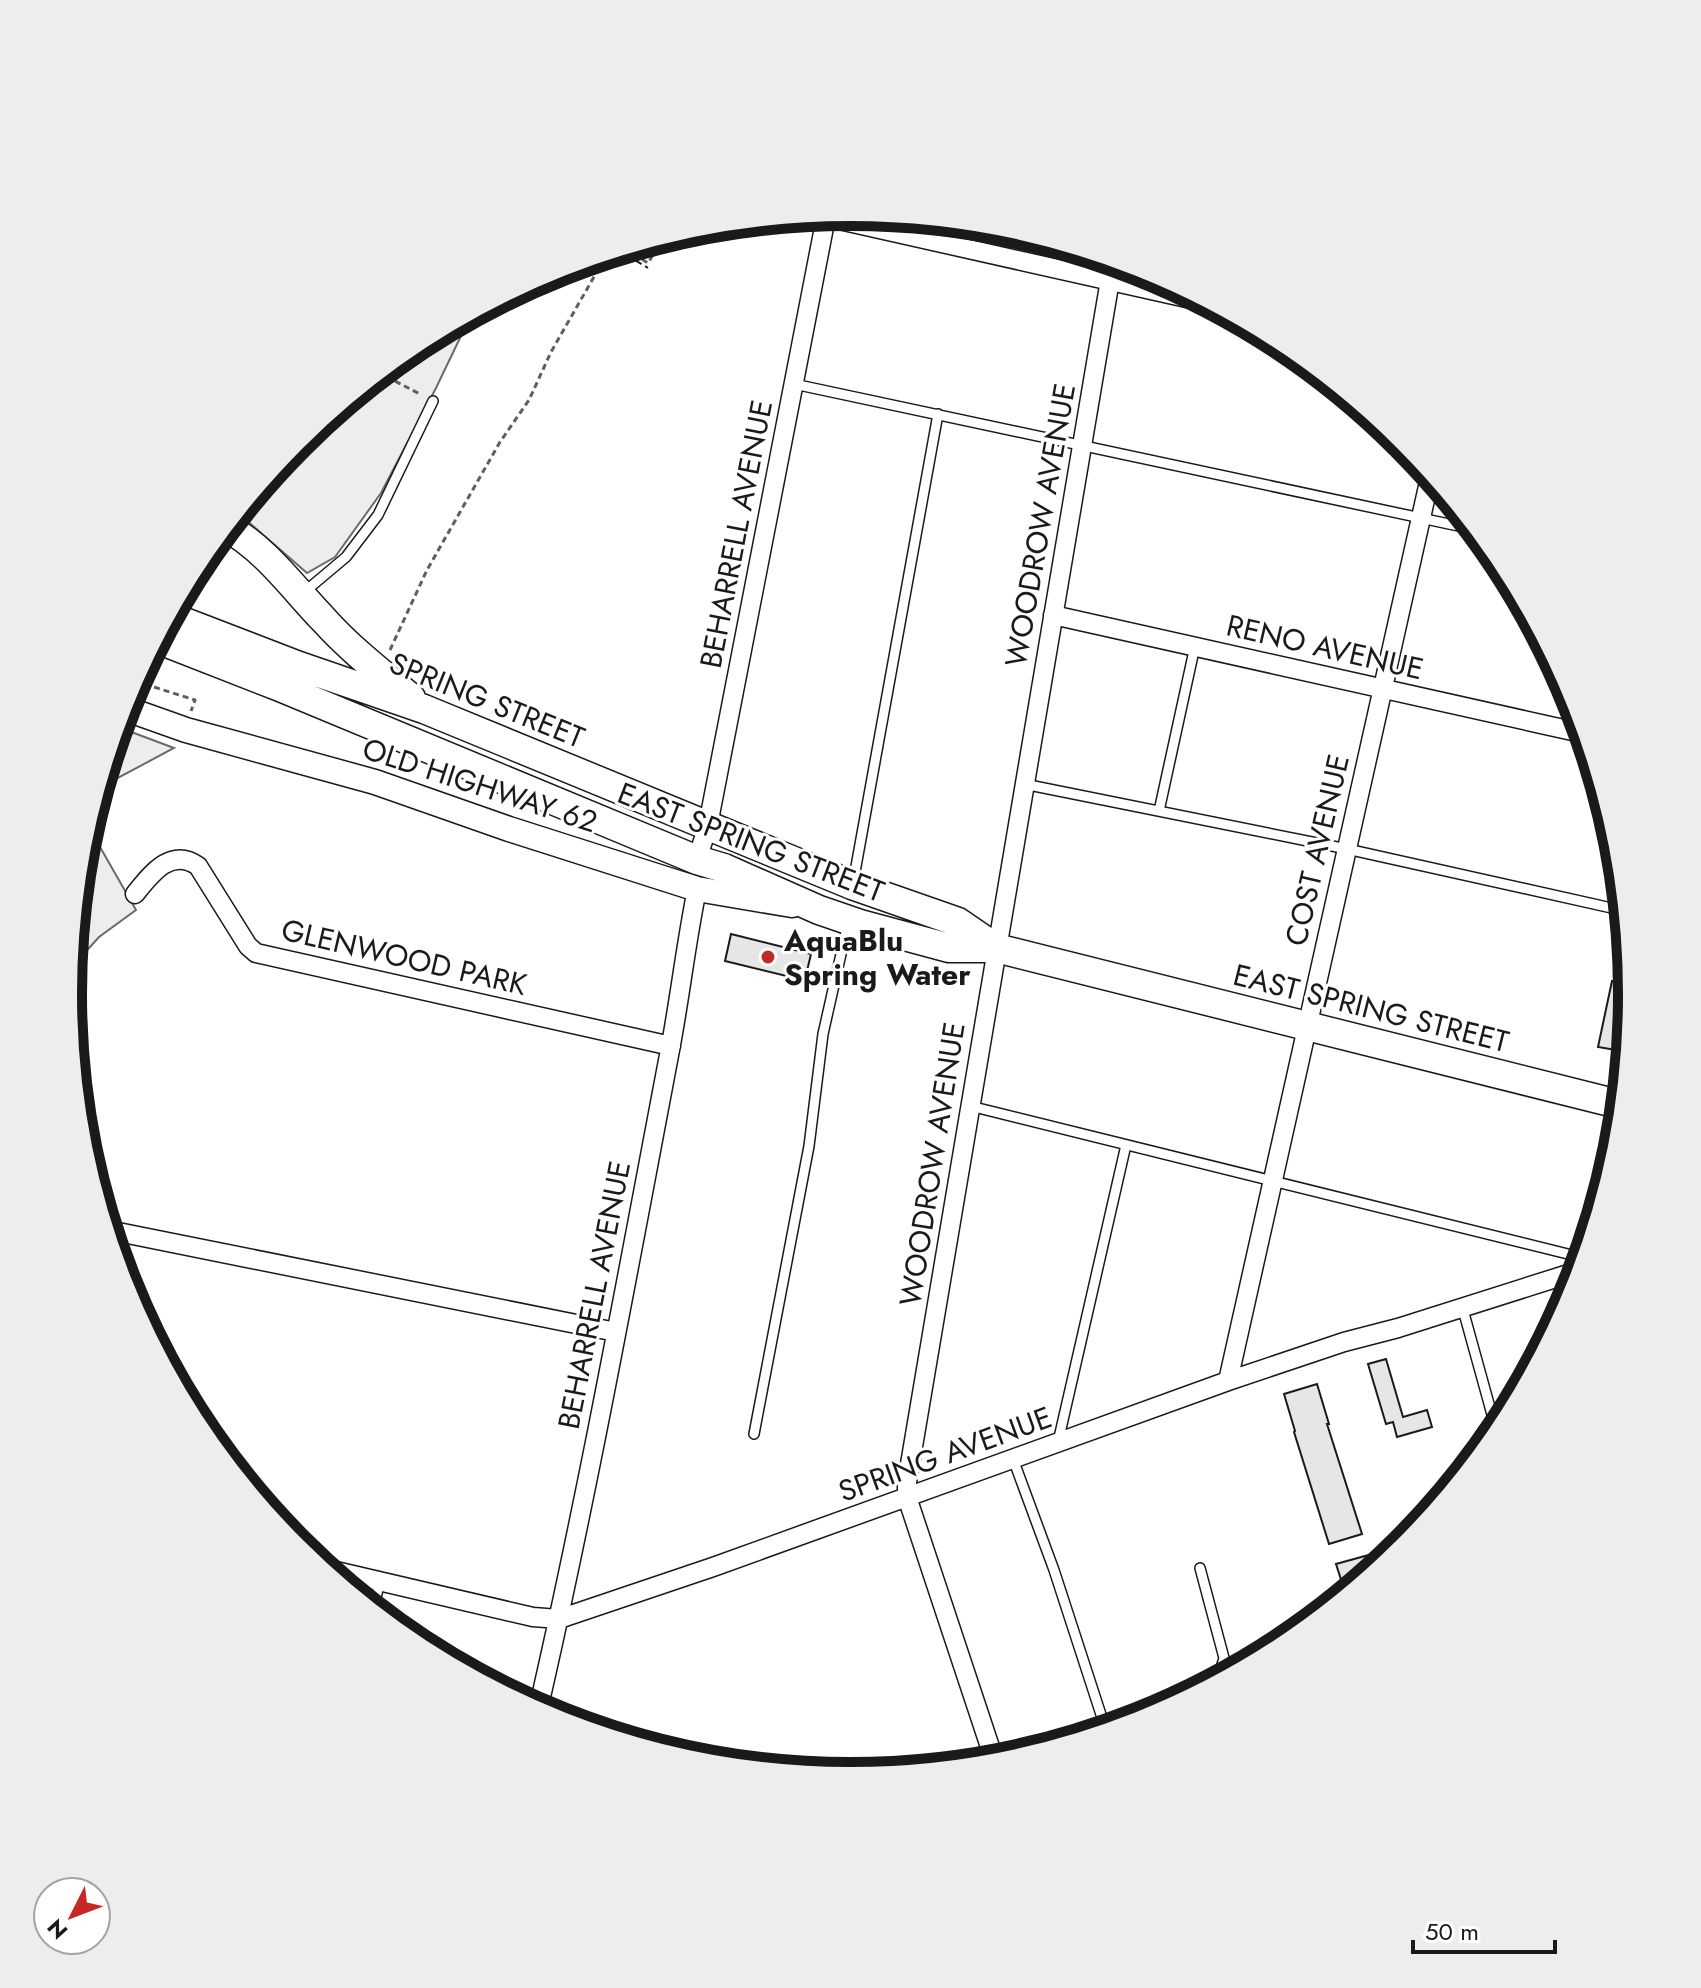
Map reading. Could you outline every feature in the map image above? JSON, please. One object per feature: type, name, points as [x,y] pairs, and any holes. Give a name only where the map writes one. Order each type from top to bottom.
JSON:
[{"type":"main road","points":[[236,533],[256,548],[325,622],[424,709]]},
{"type":"main road","name":"SPRING STREET","points":[[180,620],[424,709],[852,885],[958,922],[996,948]]},
{"type":"main road","name":"EAST SPRING STREET","points":[[167,643],[697,860],[724,868],[819,910],[949,948],[996,948],[1611,1102]]},
{"type":"street","points":[[868,226],[1163,292]]},
{"type":"street","name":"BEHARRELL AVENUE","points":[[697,860],[708,825],[794,384],[819,227]]},
{"type":"street","name":"WOODROW AVENUE","points":[[991,1749],[907,1497],[907,1482],[1110,280]]},
{"type":"street","name":"COST AVENUE","points":[[1228,1381],[1428,487]]},
{"type":"street","name":"RENO AVENUE","points":[[1053,615],[1572,731]]},
{"type":"street","name":"OLD HIGHWAY 62","points":[[136,712],[186,730],[375,782],[697,889],[819,910]]},
{"type":"street","name":"GLENWOOD PARK","points":[[135,894],[160,867],[175,860],[188,860],[198,866],[248,946],[256,953],[671,1046]]},
{"type":"street","name":"BEHARRELL AVENUE","points":[[541,1697],[616,1332],[671,1046],[697,889]]},
{"type":"street","points":[[120,1232],[616,1332]]},
{"type":"street","name":"SPRING AVENUE","points":[[345,1573],[533,1617],[559,1619],[713,1567],[1228,1381],[1566,1275]]},
{"type":"lane","points":[[794,384],[1460,526]]},
{"type":"lane","points":[[301,595],[346,557],[378,515],[433,401]]},
{"type":"lane","points":[[852,885],[938,414]]},
{"type":"lane","points":[[1159,811],[1195,646]]},
{"type":"lane","points":[[1024,784],[1347,849],[1613,908]]},
{"type":"lane","points":[[754,1434],[809,1146],[823,1034],[848,919]]},
{"type":"lane","points":[[970,1106],[1573,1255]]},
{"type":"lane","points":[[1058,1442],[1126,1145]]},
{"type":"lane","points":[[1462,1306],[1492,1416]]},
{"type":"lane","points":[[1491,1411],[1496,1410]]},
{"type":"lane","points":[[1013,1459],[1054,1570],[1103,1720]]},
{"type":"lane","points":[[1200,1568],[1224,1658],[1221,1667]]},
{"type":"lane","points":[[376,1598],[380,1581]]},
{"type":"path","points":[[638,256],[648,263],[655,251]]},
{"type":"path","points":[[388,653],[427,570],[500,442],[529,400],[551,352],[599,267]]},
{"type":"path","points":[[390,379],[433,401]]},
{"type":"path","points":[[147,685],[195,700],[186,730]]},
{"type":"shaded area","points":[[464,329],[381,493],[335,557],[307,573],[246,520],[273,487],[344,416],[383,384]]},
{"type":"shaded area","points":[[129,731],[174,748],[112,781]]},
{"type":"shaded area","points":[[97,842],[136,910],[99,937],[84,954]]},
{"type":"building","name":"AquaBlu Spring Water","points":[[731,934],[811,954],[807,971],[821,975],[819,984],[725,961]]},
{"type":"building","points":[[1612,981],[1619,983],[1616,1050],[1598,1047]]},
{"type":"building","points":[[1386,1359],[1403,1417],[1427,1410],[1432,1427],[1397,1437],[1393,1422],[1386,1424],[1368,1364]]},
{"type":"building","points":[[1317,1384],[1362,1534],[1329,1544],[1284,1394]]},
{"type":"building","points":[[1378,1553],[1342,1584],[1336,1564]]},
{"type":"fence","points":[[633,259],[648,268]]},
{"type":"power","points":[[939,231],[1071,258]]},
{"type":"place","name":"AquaBlu Spring Water","points":[[768,957]]}]
